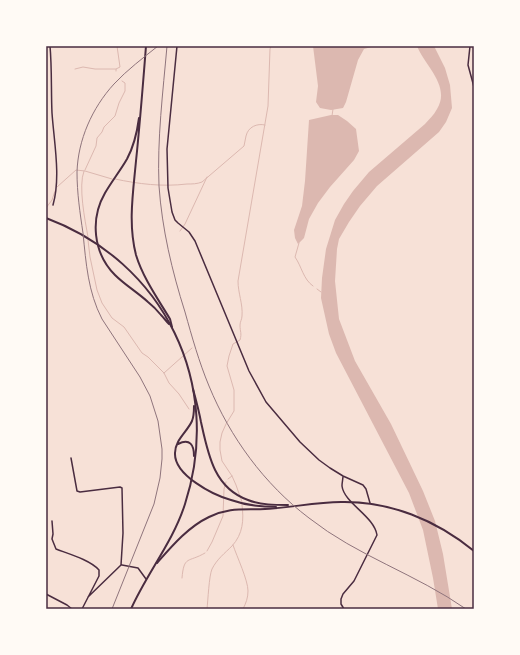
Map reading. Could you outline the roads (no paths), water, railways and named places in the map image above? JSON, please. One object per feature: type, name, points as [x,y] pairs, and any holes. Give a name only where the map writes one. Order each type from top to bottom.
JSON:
[{"type":"main road","points":[[146,46],[132,202],[132,223],[134,244],[141,267],[170,319],[172,327]]},
{"type":"main road","points":[[141,109],[137,134],[127,158],[100,202],[97,215],[96,235],[100,253],[108,267],[116,276],[155,308],[172,327]]},
{"type":"main road","points":[[46,218],[97,243],[132,272],[152,295],[172,327],[185,357],[198,407],[206,447],[213,467],[220,479],[227,487],[241,497],[253,502],[293,506]]},
{"type":"main road","points":[[193,389],[194,412],[192,421],[177,444],[175,451],[177,464],[181,470],[201,486],[230,500],[248,505],[271,507],[293,506]]},
{"type":"main road","points":[[131,609],[185,506],[193,476],[197,447],[196,407],[193,389]]},
{"type":"main road","points":[[177,444],[181,442],[189,442],[192,445],[194,448],[195,465]]},
{"type":"main road","points":[[154,567],[170,548],[188,531],[197,524],[214,515],[235,509],[265,509],[305,504],[340,502],[370,503],[408,513],[443,529],[474,551]]},
{"type":"street","points":[[50,46],[52,112],[56,162],[56,192],[53,205]]},
{"type":"street","points":[[177,46],[167,149],[168,188],[172,212],[175,220],[190,232],[195,241],[242,355],[256,385],[271,409],[300,442],[319,460],[343,476],[363,486],[366,489],[370,503]]},
{"type":"street","points":[[470,46],[468,65],[474,87]]},
{"type":"street","points":[[71,458],[77,491],[80,492],[120,486],[122,488],[123,533],[121,565],[88,597]]},
{"type":"street","points":[[343,476],[342,485],[344,493],[366,516],[376,529],[377,535],[354,581],[343,594],[341,604],[344,609]]},
{"type":"street","points":[[52,521],[52,539],[56,549],[89,563],[99,570],[99,576],[82,609]]},
{"type":"street","points":[[121,565],[138,568],[146,579]]},
{"type":"street","points":[[46,594],[72,609]]},
{"type":"waterway","points":[[116,71],[116,69],[120,67],[117,46]]},
{"type":"waterway","points":[[242,502],[232,476],[222,461],[220,442],[226,424],[234,411],[234,390],[227,366],[233,344],[240,340],[241,336],[240,325],[242,312],[238,281],[268,106],[271,46]]},
{"type":"waterway","points":[[75,69],[83,67],[95,69],[116,69]]},
{"type":"waterway","points":[[85,170],[96,146],[97,138],[104,127],[115,116],[125,91],[125,83],[122,81]]},
{"type":"waterway","points":[[332,116],[333,109]]},
{"type":"waterway","points":[[115,179],[142,184],[160,185],[193,184],[202,182],[244,146],[247,133],[251,128],[256,125],[265,125]]},
{"type":"waterway","points":[[57,187],[76,170],[85,171],[112,179]]},
{"type":"waterway","points":[[84,171],[82,177],[82,194],[88,237]]},
{"type":"waterway","points":[[180,231],[185,224],[207,177]]},
{"type":"waterway","points":[[46,208],[52,200],[55,191]]},
{"type":"waterway","points":[[88,240],[97,290],[102,303],[112,318],[124,327],[142,353],[164,373],[169,383],[179,394],[189,409]]},
{"type":"waterway","points":[[299,243],[295,257],[305,276],[313,286]]},
{"type":"waterway","points":[[317,289],[321,292]]},
{"type":"waterway","points":[[164,373],[192,348]]},
{"type":"waterway","points":[[228,479],[232,476]]},
{"type":"waterway","points":[[207,551],[223,516],[224,489],[226,482]]},
{"type":"waterway","points":[[207,609],[209,582],[212,569],[236,541],[241,532],[243,521],[242,505]]},
{"type":"waterway","points":[[233,545],[248,586],[246,603],[243,609]]},
{"type":"waterway","points":[[182,578],[186,563],[205,553]]},
{"type":"railway","points":[[112,609],[154,504],[160,478],[162,449],[158,421],[150,396],[140,377],[97,309],[87,266],[79,203],[77,172],[83,136],[99,103],[119,79],[158,46]]},
{"type":"railway","points":[[167,46],[159,151],[159,186],[162,218],[180,297],[202,368],[217,405],[238,441],[250,458],[263,475],[293,505],[327,531],[367,554],[427,585],[466,609]]}]
